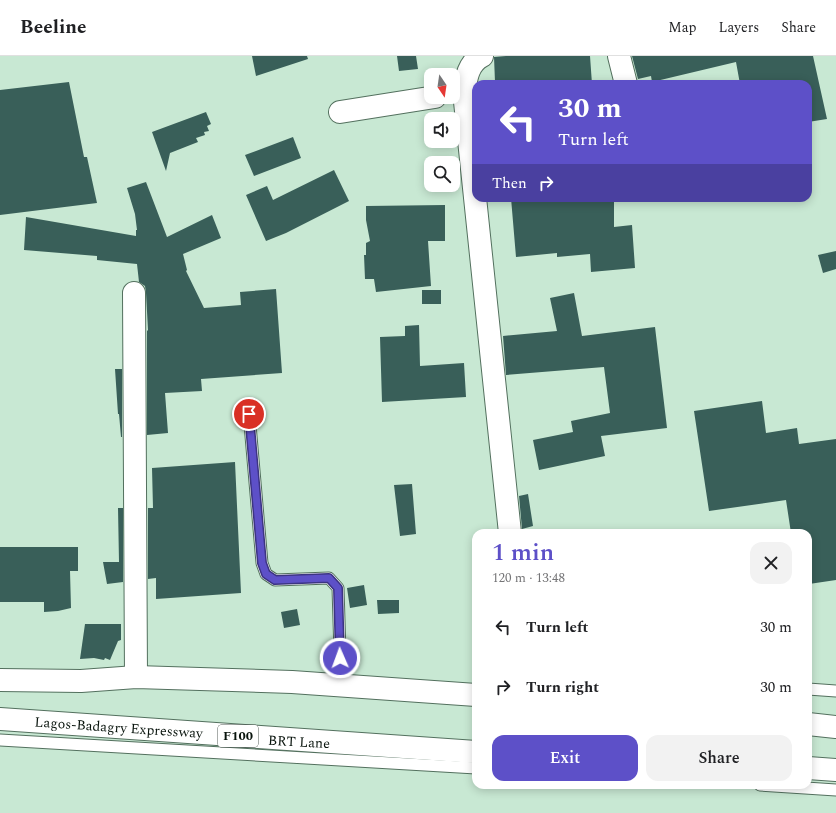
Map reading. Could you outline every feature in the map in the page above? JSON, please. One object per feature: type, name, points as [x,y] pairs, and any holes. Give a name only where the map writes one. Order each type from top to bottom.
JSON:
[{"type":"main road","points":[[460,91],[468,72],[478,58],[482,56]]},
{"type":"main road","points":[[619,56],[625,80]]},
{"type":"main road","points":[[340,112],[424,99]]},
{"type":"main road","points":[[460,102],[510,529]]},
{"type":"main road","points":[[134,294],[136,677]]},
{"type":"main road","points":[[0,680],[81,681],[136,677],[292,682],[472,695]]},
{"type":"main road","name":"Lagos-Badagry Expressway","points":[[0,719],[472,752]]},
{"type":"main road","points":[[812,724],[836,727]]},
{"type":"main road","points":[[812,768],[836,770]]},
{"type":"lane","points":[[249,414],[262,563],[266,574],[275,580],[329,578],[338,588],[341,686]]},
{"type":"lane","points":[[812,689],[836,691]]},
{"type":"lane","name":"BRT Lane","points":[[0,740],[472,768]]},
{"type":"lane","points":[[812,788],[836,790]]},
{"type":"building","points":[[252,56],[307,56],[308,59],[256,76]]},
{"type":"building","points":[[397,56],[416,56],[418,69],[399,71]]},
{"type":"building","points":[[590,56],[592,80],[495,80],[494,57]]},
{"type":"building","points":[[632,56],[813,56],[827,119],[812,121],[812,80],[739,80],[736,62],[660,80],[652,80],[651,76],[638,79]]},
{"type":"building","points":[[69,82],[84,157],[87,157],[97,203],[0,215],[0,90]]},
{"type":"building","points":[[206,112],[211,124],[207,126],[209,131],[204,132],[205,135],[196,138],[198,142],[170,153],[166,171],[152,132]]},
{"type":"building","points":[[293,137],[301,158],[254,176],[245,155]]},
{"type":"building","points":[[334,170],[349,201],[286,233],[266,241],[246,195],[267,186],[273,200]]},
{"type":"building","points":[[146,182],[167,237],[212,215],[221,238],[183,254],[186,271],[204,308],[241,305],[240,292],[276,289],[282,373],[201,379],[202,391],[165,393],[168,433],[147,435],[148,330],[146,293],[145,286],[139,282],[137,264],[97,260],[97,256],[24,250],[26,217],[136,236],[137,230],[135,214],[127,188]]},
{"type":"building","points":[[511,202],[614,202],[614,227],[632,225],[635,268],[591,272],[590,254],[557,257],[557,253],[516,257]]},
{"type":"building","points":[[445,205],[445,241],[428,241],[431,286],[376,292],[374,279],[365,279],[364,255],[366,255],[366,243],[370,241],[366,220],[366,206]]},
{"type":"building","points":[[836,251],[836,269],[823,273],[818,255]]},
{"type":"building","points":[[422,290],[441,290],[441,304],[422,304]]},
{"type":"building","points":[[574,293],[582,336],[655,327],[667,428],[601,436],[605,456],[539,470],[533,440],[573,432],[571,421],[610,413],[604,367],[506,375],[503,336],[557,331],[550,298]]},
{"type":"building","points":[[419,325],[420,366],[464,363],[466,397],[382,402],[380,337],[405,336],[405,326]]},
{"type":"building","points":[[115,369],[122,369],[122,437],[118,414]]},
{"type":"building","points":[[762,401],[766,433],[797,428],[799,444],[836,439],[836,580],[812,584],[812,529],[790,529],[786,500],[709,511],[694,411]]},
{"type":"building","points":[[235,462],[241,593],[156,599],[156,578],[148,579],[148,508],[153,508],[152,468]]},
{"type":"building","points":[[412,484],[416,534],[400,536],[394,485]]},
{"type":"building","points":[[528,494],[533,526],[522,529],[519,496]]},
{"type":"building","points":[[118,508],[123,508],[123,582],[107,584],[103,562],[119,562]]},
{"type":"building","points":[[0,547],[78,547],[78,571],[70,571],[71,608],[44,612],[44,602],[0,602]]},
{"type":"building","points":[[364,585],[367,605],[350,608],[347,588]]},
{"type":"building","points":[[377,600],[399,600],[399,613],[378,614]]},
{"type":"building","points":[[297,609],[300,625],[284,628],[281,612]]},
{"type":"building","points":[[85,624],[121,624],[121,640],[118,641],[110,660],[105,658],[104,660],[94,658],[80,659]]},
{"type":"route","points":[[249,414],[262,563],[266,574],[275,580],[329,578],[338,588],[340,658]]}]
